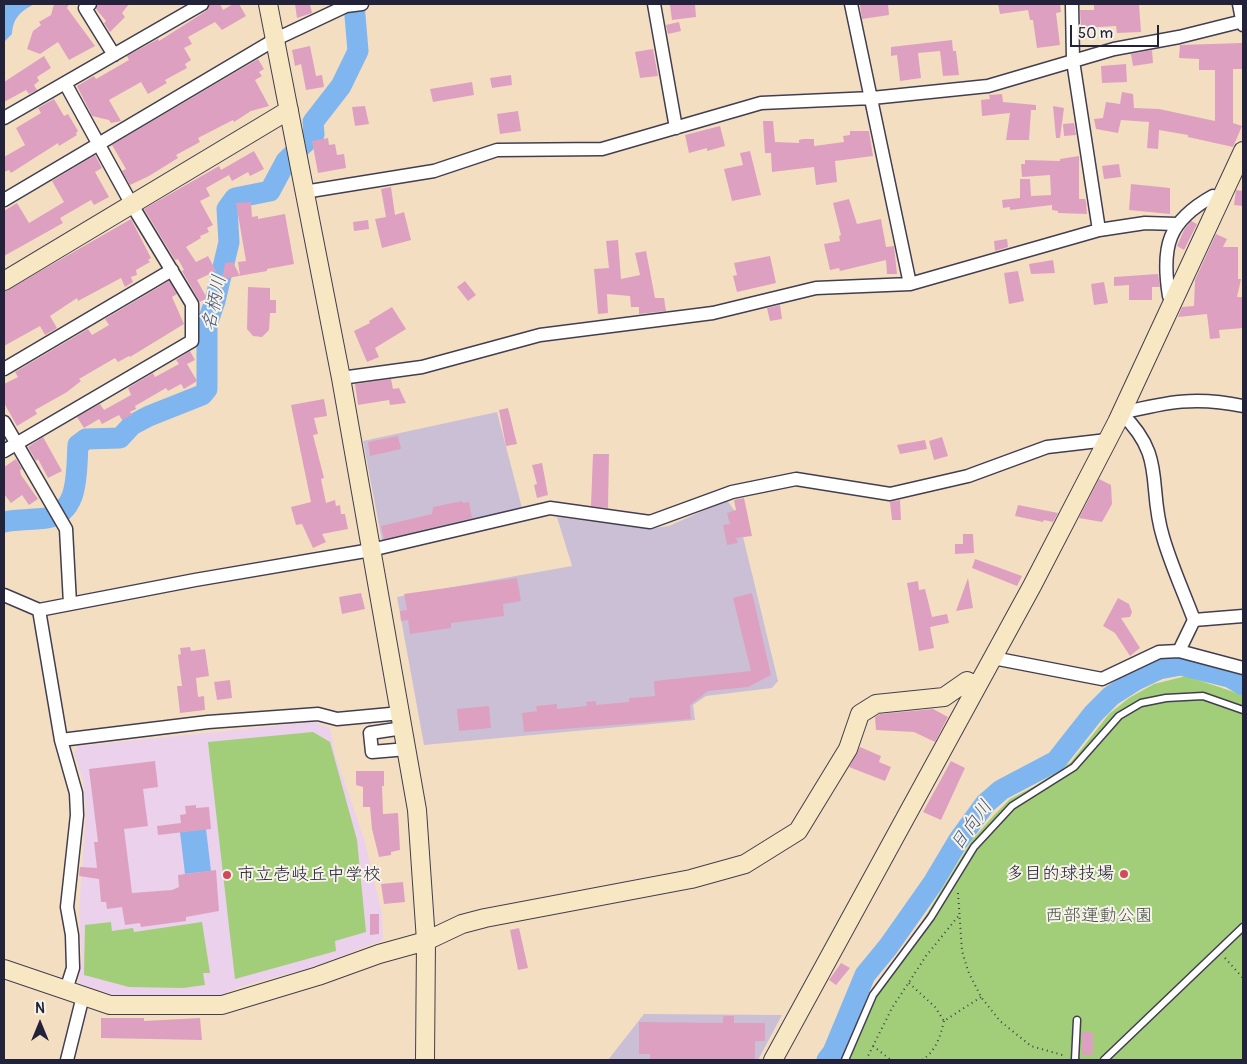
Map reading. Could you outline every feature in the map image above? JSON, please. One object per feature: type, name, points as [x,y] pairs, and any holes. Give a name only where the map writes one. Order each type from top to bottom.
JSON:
[{"type":"street","points":[[90,4],[85,8],[114,54]]},
{"type":"street","points":[[4,118],[202,4]]},
{"type":"street","points":[[268,4],[341,378],[417,810],[426,941],[425,1060]]},
{"type":"street","points":[[654,4],[676,128]]},
{"type":"street","points":[[851,4],[910,284]]},
{"type":"street","points":[[1072,4],[1073,61],[1099,230]]},
{"type":"street","points":[[303,187],[434,171],[497,150],[602,149],[761,103],[872,98],[988,86],[1114,49],[1179,37],[1243,22],[1239,4]]},
{"type":"street","points":[[4,200],[276,40],[356,5]]},
{"type":"street","points":[[4,451],[192,341],[192,304],[132,205],[65,83]]},
{"type":"street","points":[[4,280],[289,110]]},
{"type":"street","points":[[773,1060],[993,658],[1121,413],[1243,151]]},
{"type":"street","points":[[1173,299],[1168,296],[1166,272],[1170,237],[1176,224],[1191,208],[1212,196],[1220,199]]},
{"type":"street","points":[[341,378],[422,367],[540,335],[713,313],[816,288],[910,284],[1099,230],[1145,223],[1176,224]]},
{"type":"street","points":[[4,369],[172,270]]},
{"type":"street","points":[[1121,413],[1196,399],[1216,400],[1243,406]]},
{"type":"street","points":[[1121,413],[1132,424],[1150,453],[1162,537],[1194,620],[1179,651]]},
{"type":"street","points":[[4,422],[66,529],[70,604]]},
{"type":"street","points":[[4,595],[38,610],[371,550],[550,508],[650,522],[732,492],[796,479],[890,494],[968,476],[1047,447],[1107,440]]},
{"type":"street","points":[[38,610],[61,740],[76,792],[77,815],[67,907],[72,935],[73,968],[66,990]]},
{"type":"street","points":[[1194,620],[1243,616]]},
{"type":"street","points":[[993,658],[1102,679],[1159,652],[1179,651],[1243,668]]},
{"type":"street","points":[[4,969],[110,1005],[222,1004],[318,976],[379,954],[426,941],[462,924],[485,918],[674,883],[745,864],[798,831],[848,748],[860,714],[876,704],[944,697],[967,681],[977,686]]},
{"type":"street","points":[[61,740],[208,722],[318,714],[336,719],[402,721]]},
{"type":"street","points":[[402,721],[370,733],[372,752],[407,749]]},
{"type":"street","points":[[67,1060],[83,996]]},
{"type":"lane","points":[[845,1060],[873,995],[931,917],[974,847],[1012,806],[1074,767],[1119,716],[1141,703],[1202,696],[1243,710]]},
{"type":"lane","points":[[1104,1060],[1243,927]]},
{"type":"lane","points":[[1075,1060],[1077,1020]]},
{"type":"path","points":[[955,876],[962,951],[968,971],[981,997],[1000,1021],[1031,1046],[1075,1060]]},
{"type":"path","points":[[866,1060],[892,1008],[926,956],[960,914]]},
{"type":"path","points":[[1218,951],[1243,978]]},
{"type":"path","points":[[909,983],[935,1007],[944,1021]]},
{"type":"path","points":[[922,1060],[931,1054],[940,1038],[944,1021],[981,997]]},
{"type":"path","points":[[873,1046],[891,1060]]},
{"type":"shaded area","points":[[497,412],[522,508],[382,541],[363,441]]},
{"type":"shaded area","points":[[727,500],[738,516],[778,681],[772,688],[706,696],[693,705],[695,720],[424,745],[397,597],[572,566],[557,517],[649,529],[669,526]]},
{"type":"shaded area","name":"市立壱岐丘中学校","points":[[314,722],[330,728],[336,757],[364,839],[382,913],[383,940],[311,968],[242,986],[215,998],[119,997],[78,983],[82,960],[79,910],[86,813],[83,780],[74,753],[78,746]]},
{"type":"shaded area","points":[[644,1014],[782,1015],[758,1060],[608,1060]]},
{"type":"green space","name":"西部運動公園","points":[[1186,676],[1243,695],[1243,1060],[840,1060],[870,992],[917,930],[972,840],[995,814],[1010,799],[1035,786],[1071,762],[1109,714],[1129,698],[1154,684]]},
{"type":"green space","points":[[313,732],[330,742],[357,840],[366,932],[335,941],[336,951],[235,979],[208,742]]},
{"type":"green space","points":[[111,922],[112,931],[133,928],[134,932],[202,922],[210,973],[203,973],[205,985],[183,988],[129,987],[84,975],[85,925]]},
{"type":"water","points":[[4,4],[34,4],[18,16],[12,34],[4,42]]},
{"type":"water","points":[[206,829],[211,871],[185,874],[180,832]]},
{"type":"building","points":[[54,4],[69,4],[67,8],[95,46],[69,60],[58,42],[40,54],[27,49],[33,31],[41,25],[39,22],[51,15]]},
{"type":"building","points":[[98,4],[129,4],[122,13],[125,17],[110,32],[104,23],[106,21],[96,9]]},
{"type":"building","points":[[210,4],[220,4],[223,10],[233,4],[239,4],[246,16],[222,30],[215,22],[188,37],[192,44],[184,48],[191,60],[185,64],[187,68],[165,80],[167,83],[148,94],[141,82],[109,100],[121,121],[111,123],[109,120],[92,116],[77,86],[94,76],[96,79],[129,60],[127,56],[158,39],[159,41],[206,11]]},
{"type":"building","points":[[295,4],[310,4],[312,13],[297,18]]},
{"type":"building","points":[[695,4],[696,17],[672,20],[670,5]]},
{"type":"building","points":[[888,4],[889,15],[862,19],[860,5]]},
{"type":"building","points":[[998,4],[1060,4],[1061,12],[1056,13],[1060,45],[1037,48],[1033,20],[1030,20],[1028,10],[1000,14]]},
{"type":"building","points":[[1094,4],[1139,4],[1141,32],[1117,33],[1116,26],[1081,28],[1080,10],[1094,10]]},
{"type":"building","points":[[679,22],[681,31],[668,34],[666,25]]},
{"type":"building","points":[[952,40],[953,51],[956,51],[959,75],[943,76],[940,51],[918,53],[921,78],[900,81],[897,55],[891,56],[891,47]]},
{"type":"building","points":[[1242,43],[1242,69],[1233,69],[1233,123],[1242,126],[1233,147],[1188,137],[1188,135],[1159,130],[1158,149],[1147,148],[1149,122],[1121,120],[1118,133],[1096,129],[1094,119],[1103,118],[1106,102],[1120,104],[1122,92],[1133,94],[1134,108],[1159,109],[1215,121],[1215,70],[1199,70],[1199,59],[1179,58],[1180,45]]},
{"type":"building","points":[[310,46],[316,76],[322,75],[324,87],[306,90],[301,64],[295,66],[292,50]]},
{"type":"building","points":[[653,49],[658,76],[640,78],[635,52]]},
{"type":"building","points":[[1152,50],[1153,63],[1133,66],[1131,54]]},
{"type":"building","points":[[44,56],[51,68],[37,77],[39,81],[34,85],[37,90],[29,94],[26,90],[4,102],[4,82]]},
{"type":"building","points":[[258,59],[264,69],[259,72],[262,76],[255,80],[269,106],[251,111],[234,122],[233,120],[198,138],[200,142],[176,155],[178,158],[130,185],[122,171],[126,169],[112,145]]},
{"type":"building","points":[[1126,64],[1127,82],[1102,83],[1101,66]]},
{"type":"building","points":[[511,75],[512,85],[492,88],[490,78]]},
{"type":"building","points":[[472,82],[474,95],[433,102],[430,89]]},
{"type":"building","points":[[1002,94],[1003,102],[1036,105],[1036,110],[1031,110],[1029,140],[1006,140],[1010,113],[982,116],[981,100],[990,99],[989,95]]},
{"type":"building","points":[[54,99],[64,116],[68,114],[78,131],[77,135],[59,146],[58,143],[11,173],[9,170],[4,172],[4,157],[25,145],[16,128],[41,113],[38,108]]},
{"type":"building","points":[[365,106],[369,124],[355,126],[352,107]]},
{"type":"building","points":[[1053,106],[1064,108],[1060,138],[1056,138]]},
{"type":"building","points":[[518,111],[521,131],[500,134],[497,114]]},
{"type":"building","points":[[763,121],[773,121],[775,142],[799,143],[799,140],[814,139],[814,146],[844,142],[843,136],[850,135],[850,131],[869,131],[873,156],[835,161],[837,182],[816,185],[814,167],[772,172],[771,153],[765,153]]},
{"type":"building","points":[[1074,123],[1076,135],[1064,136],[1063,124]]},
{"type":"building","points":[[720,126],[725,146],[689,153],[685,135]]},
{"type":"building","points":[[328,138],[329,145],[335,144],[337,155],[344,154],[346,168],[318,173],[312,141]]},
{"type":"building","points":[[254,151],[264,169],[250,176],[248,172],[232,181],[229,175],[206,188],[210,196],[200,201],[213,225],[207,228],[209,232],[200,236],[201,238],[186,247],[196,262],[208,256],[216,271],[197,280],[207,298],[200,302],[182,271],[184,270],[178,259],[175,260],[144,209],[219,166],[221,170]]},
{"type":"building","points":[[750,151],[761,195],[732,201],[724,169],[743,165],[740,153]]},
{"type":"building","points":[[95,155],[102,168],[95,172],[109,197],[94,205],[91,200],[60,218],[63,223],[4,256],[4,211],[17,203],[29,223],[64,202],[52,181]]},
{"type":"building","points":[[1079,156],[1079,199],[1085,199],[1087,214],[1058,213],[1058,211],[1052,210],[1052,205],[1010,210],[1010,207],[1003,208],[1002,200],[1020,198],[1020,179],[1030,179],[1031,196],[1051,195],[1050,175],[1022,177],[1021,164],[1025,164],[1025,160],[1060,161],[1060,159]]},
{"type":"building","points":[[1119,164],[1121,177],[1104,179],[1102,166]]},
{"type":"building","points":[[1131,184],[1170,188],[1170,214],[1129,210]]},
{"type":"building","points":[[391,187],[395,215],[404,212],[411,240],[382,248],[375,219],[386,217],[381,189]]},
{"type":"building","points":[[1236,190],[1243,191],[1243,206],[1234,205]]},
{"type":"building","points":[[849,199],[857,224],[881,219],[886,247],[894,246],[897,274],[887,274],[886,260],[840,271],[839,268],[830,270],[824,244],[840,241],[839,236],[841,235],[833,203]]},
{"type":"building","points":[[251,202],[252,217],[258,216],[258,219],[285,214],[294,264],[240,276],[238,262],[246,261],[236,203]]},
{"type":"building","points":[[131,219],[151,258],[148,260],[150,262],[136,270],[137,275],[131,277],[133,282],[125,287],[121,278],[78,301],[77,298],[50,316],[57,328],[45,335],[40,326],[4,346],[4,292]]},
{"type":"building","points":[[368,220],[369,229],[354,231],[353,222]]},
{"type":"building","points":[[1191,221],[1197,224],[1184,250],[1177,246],[1184,230]]},
{"type":"building","points":[[1216,234],[1227,239],[1223,247],[1238,247],[1238,279],[1241,279],[1237,297],[1243,297],[1243,328],[1219,330],[1220,338],[1210,339],[1207,314],[1178,317],[1182,307],[1194,306],[1195,280]]},
{"type":"building","points":[[1007,239],[1008,247],[995,251],[994,241]]},
{"type":"building","points":[[618,240],[621,279],[640,275],[635,253],[646,251],[655,298],[664,298],[666,311],[639,314],[639,307],[631,307],[630,296],[607,294],[608,313],[598,314],[594,269],[609,268],[606,241]]},
{"type":"building","points":[[770,256],[776,283],[737,292],[733,276],[737,275],[734,263]]},
{"type":"building","points":[[1053,260],[1055,273],[1031,274],[1029,264]]},
{"type":"building","points":[[233,262],[240,276],[222,279],[225,263]]},
{"type":"building","points":[[1018,271],[1024,301],[1009,304],[1004,273]]},
{"type":"building","points":[[1158,274],[1160,287],[1152,287],[1152,300],[1129,300],[1129,285],[1114,286],[1114,277]]},
{"type":"building","points":[[169,281],[177,294],[172,297],[184,324],[130,357],[118,362],[115,358],[79,379],[81,381],[67,392],[35,410],[37,414],[17,426],[4,403],[4,384],[18,377],[15,372],[88,329],[92,335],[109,325],[105,319]]},
{"type":"building","points":[[465,281],[476,295],[468,301],[457,287]]},
{"type":"building","points":[[1104,282],[1108,303],[1094,305],[1091,284]]},
{"type":"building","points":[[248,287],[270,288],[270,300],[276,300],[276,313],[270,313],[269,330],[262,337],[253,336],[247,329]]},
{"type":"building","points":[[780,305],[782,319],[770,321],[767,308]]},
{"type":"building","points":[[392,307],[406,329],[375,348],[379,357],[367,362],[354,331],[370,323],[369,321]]},
{"type":"building","points":[[190,351],[195,360],[187,364],[197,381],[184,389],[181,384],[168,391],[166,388],[135,406],[136,409],[130,412],[132,415],[122,420],[119,415],[102,424],[99,419],[84,428],[77,417],[100,404],[104,410],[131,395],[128,388],[153,373],[155,377],[179,364],[176,360]]},
{"type":"building","points":[[391,379],[393,389],[399,388],[406,403],[390,405],[389,400],[358,405],[355,384]]},
{"type":"building","points":[[324,399],[327,416],[314,418],[318,434],[313,435],[324,478],[321,479],[326,503],[335,500],[336,506],[340,505],[341,514],[345,514],[348,529],[322,534],[326,542],[313,548],[302,524],[296,525],[291,507],[311,502],[291,405]]},
{"type":"building","points":[[508,408],[517,444],[506,446],[499,410]]},
{"type":"building","points":[[398,436],[401,449],[370,456],[368,442]]},
{"type":"building","points":[[43,437],[62,471],[48,478],[38,459],[36,461],[28,447]]},
{"type":"building","points":[[942,437],[948,456],[934,460],[929,441]]},
{"type":"building","points":[[925,440],[927,449],[900,454],[897,445]]},
{"type":"building","points":[[593,454],[609,454],[608,508],[591,506]]},
{"type":"building","points":[[16,459],[22,469],[20,470],[21,475],[38,499],[29,505],[22,495],[11,503],[4,494],[4,467]]},
{"type":"building","points":[[542,463],[548,495],[537,498],[534,485],[537,484],[532,465]]},
{"type":"building","points":[[1099,479],[1111,485],[1112,504],[1102,522],[1079,518]]},
{"type":"building","points":[[744,498],[752,536],[736,538],[738,543],[727,545],[723,525],[730,524],[727,513],[736,510],[734,500]]},
{"type":"building","points":[[900,500],[901,520],[892,520],[890,502]]},
{"type":"building","points":[[462,501],[463,503],[469,502],[472,518],[384,539],[381,526],[432,514],[433,507]]},
{"type":"building","points":[[1018,505],[1058,513],[1053,522],[1044,520],[1043,522],[1015,516]]},
{"type":"building","points":[[963,534],[973,534],[974,553],[955,554],[955,544],[963,544]]},
{"type":"building","points":[[975,559],[1022,576],[1017,586],[972,568]]},
{"type":"building","points":[[517,578],[521,601],[503,604],[504,616],[451,623],[451,628],[410,634],[408,620],[401,621],[400,611],[407,610],[404,594]]},
{"type":"building","points":[[968,578],[973,608],[956,611]]},
{"type":"building","points":[[918,581],[919,590],[925,589],[932,617],[947,614],[949,623],[930,627],[934,648],[919,651],[907,583]]},
{"type":"building","points":[[361,593],[365,609],[342,614],[339,597]]},
{"type":"building","points":[[752,593],[771,675],[748,687],[708,691],[690,705],[691,719],[524,732],[522,713],[537,711],[536,706],[557,704],[557,709],[587,706],[586,702],[596,701],[596,705],[629,702],[629,698],[655,696],[654,681],[751,671],[733,598]]},
{"type":"building","points":[[1118,598],[1129,604],[1132,612],[1130,617],[1121,618],[1140,648],[1130,656],[1115,633],[1103,626]]},
{"type":"building","points":[[190,647],[191,651],[205,649],[209,676],[196,678],[198,697],[204,696],[205,710],[180,713],[177,686],[182,686],[178,655],[181,654],[180,648]]},
{"type":"building","points":[[230,680],[232,698],[217,700],[214,682]]},
{"type":"building","points":[[489,706],[491,728],[459,731],[457,709]]},
{"type":"building","points":[[933,709],[948,717],[935,742],[914,732],[876,730],[875,717],[880,714]]},
{"type":"building","points":[[860,747],[881,756],[879,762],[891,767],[885,781],[849,767]]},
{"type":"building","points":[[155,761],[158,787],[143,789],[148,826],[124,829],[132,893],[172,890],[179,887],[178,875],[216,870],[219,911],[186,917],[186,921],[141,927],[140,923],[125,925],[122,907],[107,909],[106,902],[101,902],[99,879],[79,876],[80,867],[97,868],[94,842],[98,842],[89,769]]},
{"type":"building","points":[[951,761],[965,768],[941,820],[923,812]]},
{"type":"building","points":[[356,771],[384,771],[384,786],[382,786],[383,814],[398,813],[400,850],[391,852],[391,855],[379,857],[372,829],[370,807],[363,807],[363,787],[356,785]]},
{"type":"building","points":[[196,805],[196,808],[209,807],[211,829],[158,835],[157,826],[181,823],[180,815],[186,814],[185,806]]},
{"type":"building","points":[[403,882],[405,902],[384,904],[381,884]]},
{"type":"building","points":[[370,914],[379,914],[379,934],[370,935]]},
{"type":"building","points":[[519,928],[528,968],[518,970],[510,930]]},
{"type":"building","points":[[841,963],[850,968],[836,985],[829,980]]},
{"type":"building","points":[[723,1016],[734,1016],[734,1023],[765,1023],[765,1041],[755,1041],[755,1060],[650,1060],[650,1054],[639,1054],[639,1022],[723,1023]]},
{"type":"building","points":[[101,1018],[144,1018],[144,1021],[200,1018],[202,1040],[101,1038]]},
{"type":"building","points":[[1082,1032],[1093,1032],[1093,1055],[1082,1055]]},
{"type":"waterway","name":"名柄川","points":[[4,522],[46,518],[57,515],[65,508],[71,500],[74,490],[78,445],[86,439],[120,438],[132,425],[149,416],[202,395],[207,389],[207,324],[215,301],[229,242],[227,209],[235,198],[270,191],[286,161],[314,134],[313,122],[341,86],[358,51],[354,4]]},
{"type":"waterway","name":"日向川","points":[[827,1060],[833,1052],[865,975],[888,947],[933,883],[958,841],[985,804],[1001,790],[1056,761],[1093,714],[1111,696],[1136,680],[1159,669],[1181,665],[1229,677],[1243,685]]},
{"type":"place","name":"多目的球技場","points":[[1124,874]]},
{"type":"place","name":"市立壱岐丘中学校","points":[[227,875]]}]
